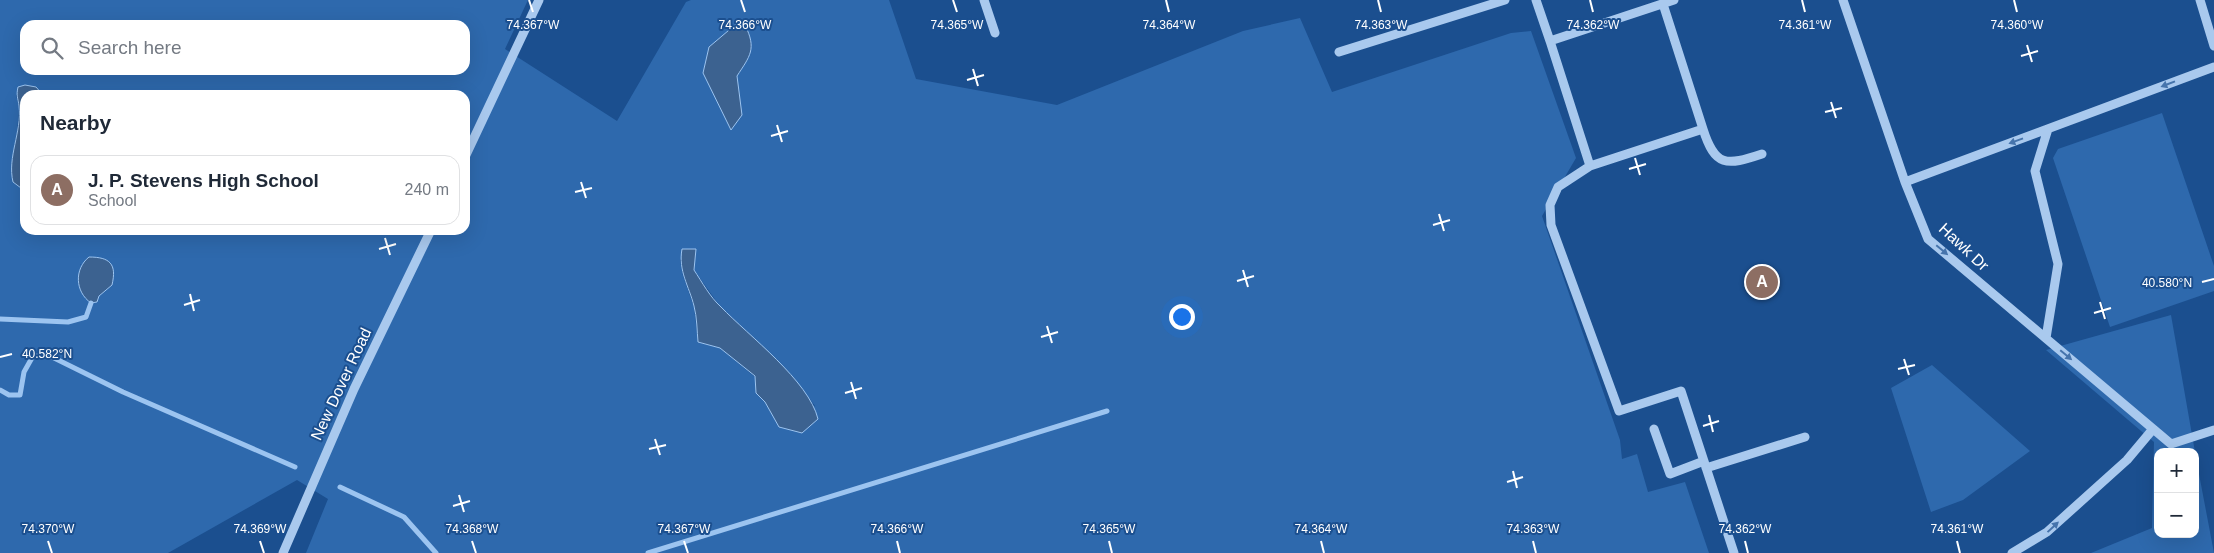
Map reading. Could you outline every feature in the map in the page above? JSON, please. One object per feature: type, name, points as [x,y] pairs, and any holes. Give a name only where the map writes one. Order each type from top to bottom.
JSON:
[{"type":"street","points":[[470,146],[539,0]]},
{"type":"street","points":[[984,0],[995,33]]},
{"type":"street","points":[[1339,52],[1505,0]]},
{"type":"street","points":[[1536,0],[1590,166]]},
{"type":"street","points":[[1550,41],[1674,0]]},
{"type":"street","name":"Hawk Dr","points":[[1843,0],[1905,182],[1928,239],[2171,444],[2214,430]]},
{"type":"street","points":[[2200,0],[2214,46]]},
{"type":"street","points":[[1663,4],[1708,144],[1716,157],[1728,162],[1762,154]]},
{"type":"street","points":[[1905,182],[2214,67]]},
{"type":"street","points":[[1703,129],[1590,166],[1558,187],[1550,205],[1551,225],[1619,411],[1681,391],[1734,553]]},
{"type":"street","points":[[2046,338],[2058,264],[2035,171],[2048,129]]},
{"type":"street","name":"New Dover Road","points":[[283,553],[354,389],[429,235]]},
{"type":"street","points":[[1654,429],[1670,474],[1805,437]]},
{"type":"street","points":[[2012,553],[2047,532],[2127,460],[2153,429]]},
{"type":"shaded area","points":[[0,0],[528,0],[505,49],[617,121],[686,2],[691,0],[889,0],[916,79],[1057,105],[1243,31],[1300,18],[1332,92],[1511,33],[1531,31],[1576,158],[1542,216],[1620,440],[1622,459],[1637,454],[1648,492],[1685,482],[1709,553],[306,553],[328,499],[297,480],[168,553],[0,553]],"holes":[[[752,53],[737,76],[731,130],[718,102]],[[696,249],[694,270],[719,305],[796,381],[815,406],[779,426],[765,402],[756,393],[755,377],[720,348],[698,342],[694,307],[683,276],[680,260]],[[80,264],[112,285],[99,296]]]},
{"type":"shaded area","points":[[735,25],[745,25],[751,40],[751,46],[748,57],[737,76],[742,115],[731,130],[703,73],[709,47]]},
{"type":"shaded area","points":[[25,85],[36,87],[39,90],[20,90],[20,187],[13,182],[12,173],[19,116],[18,87]]},
{"type":"shaded area","points":[[2162,113],[2214,266],[2214,291],[2110,327],[2053,158],[2058,149]]},
{"type":"shaded area","points":[[682,249],[696,249],[694,270],[710,294],[721,307],[777,360],[803,390],[812,404],[818,419],[802,433],[779,427],[765,402],[756,393],[755,376],[720,348],[698,342],[695,310],[681,264]]},
{"type":"shaded area","points":[[89,257],[107,260],[113,272],[112,285],[99,296],[97,302],[91,303],[82,293],[78,280],[81,268]]},
{"type":"shaded area","points":[[2171,315],[2194,448],[2154,448],[2154,538],[2199,538],[2199,474],[2214,553],[2091,553],[2152,528],[2154,442],[2046,350]]},
{"type":"shaded area","points":[[1932,365],[2030,451],[1963,500],[1931,512],[1891,388]]},
{"type":"waterway","points":[[0,319],[68,322],[86,317],[91,303]]},
{"type":"waterway","points":[[0,390],[9,395],[20,395],[24,372],[33,356],[48,355],[123,392],[295,467]]},
{"type":"waterway","points":[[648,553],[1107,411]]},
{"type":"waterway","points":[[340,487],[404,517],[436,553]]},
{"type":"place","name":"J. P. Stevens High School","points":[[1762,282]]}]
